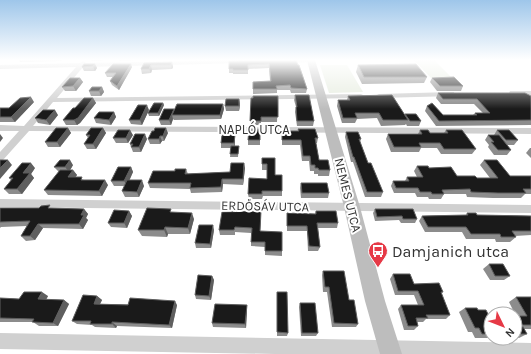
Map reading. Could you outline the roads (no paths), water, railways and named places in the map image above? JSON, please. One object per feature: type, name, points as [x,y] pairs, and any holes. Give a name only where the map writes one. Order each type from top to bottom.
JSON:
[{"type":"street","points":[[0,158],[70,77]]},
{"type":"street","name":"NEMES UTCA","points":[[316,77],[352,207],[375,301],[390,352]]},
{"type":"street","points":[[508,93],[531,93]]},
{"type":"street","points":[[50,100],[461,94]]},
{"type":"street","name":"NAPLÓ UTCA","points":[[0,128],[531,131]]},
{"type":"street","name":"ERDŐSÁV UTCA","points":[[0,203],[531,208]]},
{"type":"street","points":[[0,341],[390,352],[531,351]]},
{"type":"place","name":"Damjanich utca","points":[[378,268]]}]
